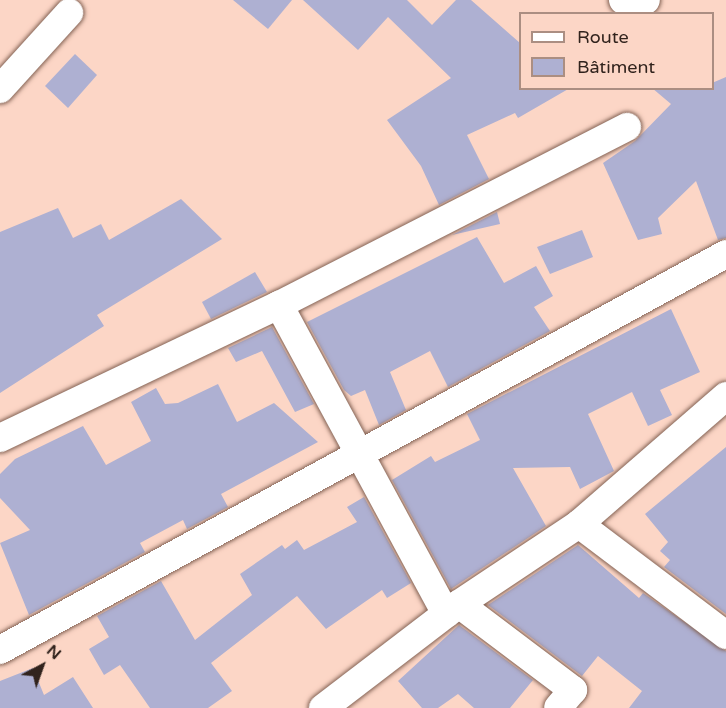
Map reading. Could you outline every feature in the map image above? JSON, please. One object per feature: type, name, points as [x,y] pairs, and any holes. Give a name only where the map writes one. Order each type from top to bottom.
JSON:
[{"type":"street","points":[[623,0],[640,4],[646,0]]},
{"type":"street","points":[[0,89],[69,13]]},
{"type":"street","points":[[0,438],[279,305],[627,127]]},
{"type":"street","points":[[0,650],[726,254]]},
{"type":"street","points":[[279,305],[356,455],[452,609],[573,690],[558,708]]},
{"type":"street","points":[[323,708],[452,609],[579,524],[723,407]]},
{"type":"street","points":[[579,524],[726,635]]},
{"type":"building","points":[[233,0],[292,0],[268,29]]},
{"type":"building","points":[[303,0],[407,0],[432,25],[456,0],[471,0],[519,42],[519,90],[567,90],[518,118],[515,113],[467,135],[489,179],[439,205],[421,166],[387,120],[451,78],[388,17],[358,50]]},
{"type":"building","points":[[75,54],[97,75],[68,108],[45,86]]},
{"type":"building","points":[[726,77],[726,238],[718,240],[696,181],[658,218],[662,234],[638,240],[603,163],[635,141],[671,104],[654,90],[714,90],[714,82]]},
{"type":"building","points":[[181,199],[222,239],[97,315],[104,326],[0,393],[0,232],[58,208],[73,238],[101,224],[109,240]]},
{"type":"building","points":[[497,212],[500,224],[452,235]]},
{"type":"building","points":[[582,230],[593,257],[550,274],[537,247]]},
{"type":"building","points":[[477,237],[504,283],[536,266],[553,296],[534,307],[550,331],[448,387],[430,351],[390,372],[406,410],[379,425],[365,390],[351,396],[344,390],[307,322]]},
{"type":"building","points":[[255,272],[267,292],[211,319],[202,302]]},
{"type":"building","points":[[671,309],[700,372],[660,390],[672,415],[648,426],[632,392],[588,414],[614,471],[580,489],[570,467],[513,468],[546,526],[451,589],[392,480],[431,456],[435,462],[480,440],[467,414]]},
{"type":"building","points":[[272,327],[314,404],[295,412],[262,351],[236,362],[228,348]]},
{"type":"building","points":[[218,384],[237,422],[274,403],[318,442],[221,494],[228,507],[187,529],[183,520],[140,543],[145,552],[29,615],[0,543],[30,530],[0,498],[0,474],[15,459],[83,426],[106,465],[151,441],[131,402],[156,388],[165,404],[178,403]]},
{"type":"building","points":[[726,447],[726,614],[664,567],[670,560],[660,551],[668,542],[645,514]]},
{"type":"building","points":[[364,497],[411,583],[387,598],[382,590],[326,629],[297,596],[211,663],[232,691],[208,708],[150,708],[120,665],[104,675],[89,649],[109,637],[97,616],[161,581],[195,640],[252,595],[240,574],[282,545],[285,549],[297,540],[304,550],[357,522],[347,507]]},
{"type":"building","points":[[578,545],[639,598],[643,593],[726,651],[726,708],[629,708],[642,691],[598,656],[582,676],[488,605]]},
{"type":"building","points":[[459,625],[533,680],[510,708],[474,708],[458,694],[438,708],[422,708],[398,681]]},
{"type":"building","points":[[33,668],[44,695],[73,677],[93,708],[0,708],[0,681]]}]
